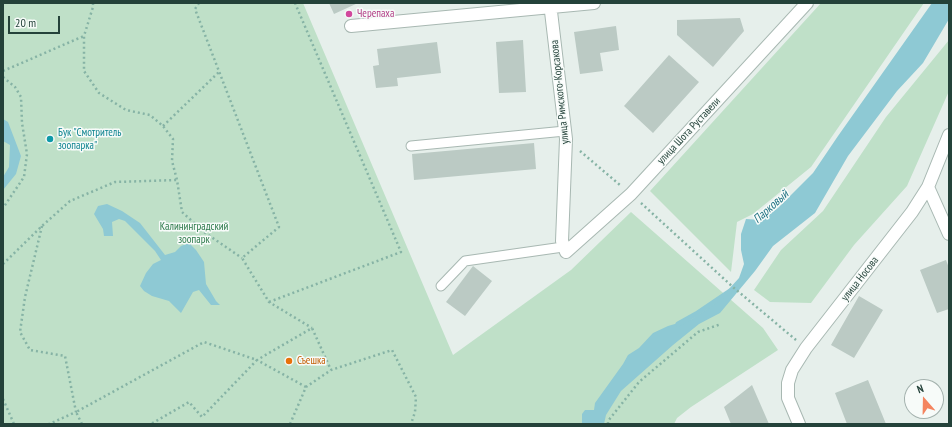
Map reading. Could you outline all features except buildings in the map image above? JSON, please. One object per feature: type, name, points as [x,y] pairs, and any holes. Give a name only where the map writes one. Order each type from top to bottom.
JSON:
[{"type":"street","points":[[351,26],[550,5],[594,3]]},
{"type":"street","name":"улица Шота Руставели","points":[[565,250],[631,194],[807,3]]},
{"type":"street","name":"улица Римского-Корсакова","points":[[550,5],[566,147],[562,241],[565,250]]},
{"type":"street","name":"улица Носова","points":[[799,424],[788,398],[788,383],[792,370],[806,348],[912,212],[928,187],[949,135]]},
{"type":"street","points":[[928,187],[949,234]]},
{"type":"lane","points":[[411,146],[565,131]]},
{"type":"lane","points":[[441,286],[465,261],[565,250]]},
{"type":"path","points":[[93,3],[93,8],[84,36],[84,71],[99,93],[126,110],[150,115],[163,126],[173,139],[172,161],[177,180],[182,212],[204,232],[242,258],[269,302],[312,328],[331,370]]},
{"type":"path","points":[[199,3],[195,9],[279,227],[242,258]]},
{"type":"path","points":[[269,302],[401,252],[295,3]]},
{"type":"path","points":[[3,71],[84,36]]},
{"type":"path","points":[[163,126],[219,72]]},
{"type":"path","points":[[3,77],[15,87],[20,97],[27,154],[24,177],[3,208]]},
{"type":"path","points":[[3,264],[70,201],[115,182],[177,180]]},
{"type":"path","points":[[42,226],[25,297],[20,332],[30,350],[65,356],[76,412],[82,424]]},
{"type":"path","points":[[696,254],[806,348]]},
{"type":"path","points":[[608,424],[608,421],[639,382],[698,332],[720,324]]},
{"type":"path","points":[[151,424],[188,402],[202,417],[257,360],[312,328]]},
{"type":"path","points":[[49,424],[76,412],[204,342],[257,360],[306,387]]},
{"type":"path","points":[[290,424],[306,387],[331,370],[392,350],[416,397],[415,412],[411,424]]},
{"type":"path","points":[[3,399],[14,424]]},
{"type":"green space","name":"Калининградский зоопарк","points":[[3,3],[303,3],[453,355],[571,270],[631,212],[763,328],[778,350],[691,407],[677,418],[674,424],[3,424]]},
{"type":"green space","points":[[821,3],[924,3],[811,167],[753,214],[737,222],[731,272],[650,191]]},
{"type":"green space","points":[[949,40],[949,91],[907,186],[854,245],[811,303],[770,302],[754,290],[781,250],[823,211],[886,117]]},
{"type":"water","points":[[932,3],[949,3],[949,19],[923,63],[897,91],[848,156],[815,213],[773,246],[755,271],[720,313],[699,324],[621,391],[606,415],[604,424],[582,424],[582,414],[585,410],[594,410],[595,403],[628,355],[639,348],[653,333],[668,326],[692,319],[717,302],[739,278],[744,264],[741,250],[741,234],[746,219],[762,220],[778,208],[813,173]]},
{"type":"water","points":[[3,119],[8,122],[21,156],[16,174],[3,190],[3,177],[9,167],[10,145],[3,141]]},
{"type":"water","points":[[107,204],[122,211],[140,223],[165,255],[175,252],[181,246],[189,243],[204,262],[206,284],[220,305],[211,305],[199,290],[193,292],[181,313],[169,301],[152,296],[144,291],[140,286],[146,273],[153,264],[161,260],[155,251],[125,221],[119,219],[112,222],[113,236],[104,236],[103,229],[94,214],[98,206]]},
{"type":"waterway","name":"Парковый","points":[[678,324],[696,314],[730,291]]},
{"type":"place","name":"Черепаха","points":[[349,14]]},
{"type":"place","name":"Бук \"Смотритель зоопарка\"","points":[[50,139]]},
{"type":"place","name":"Съешка","points":[[289,361]]}]
